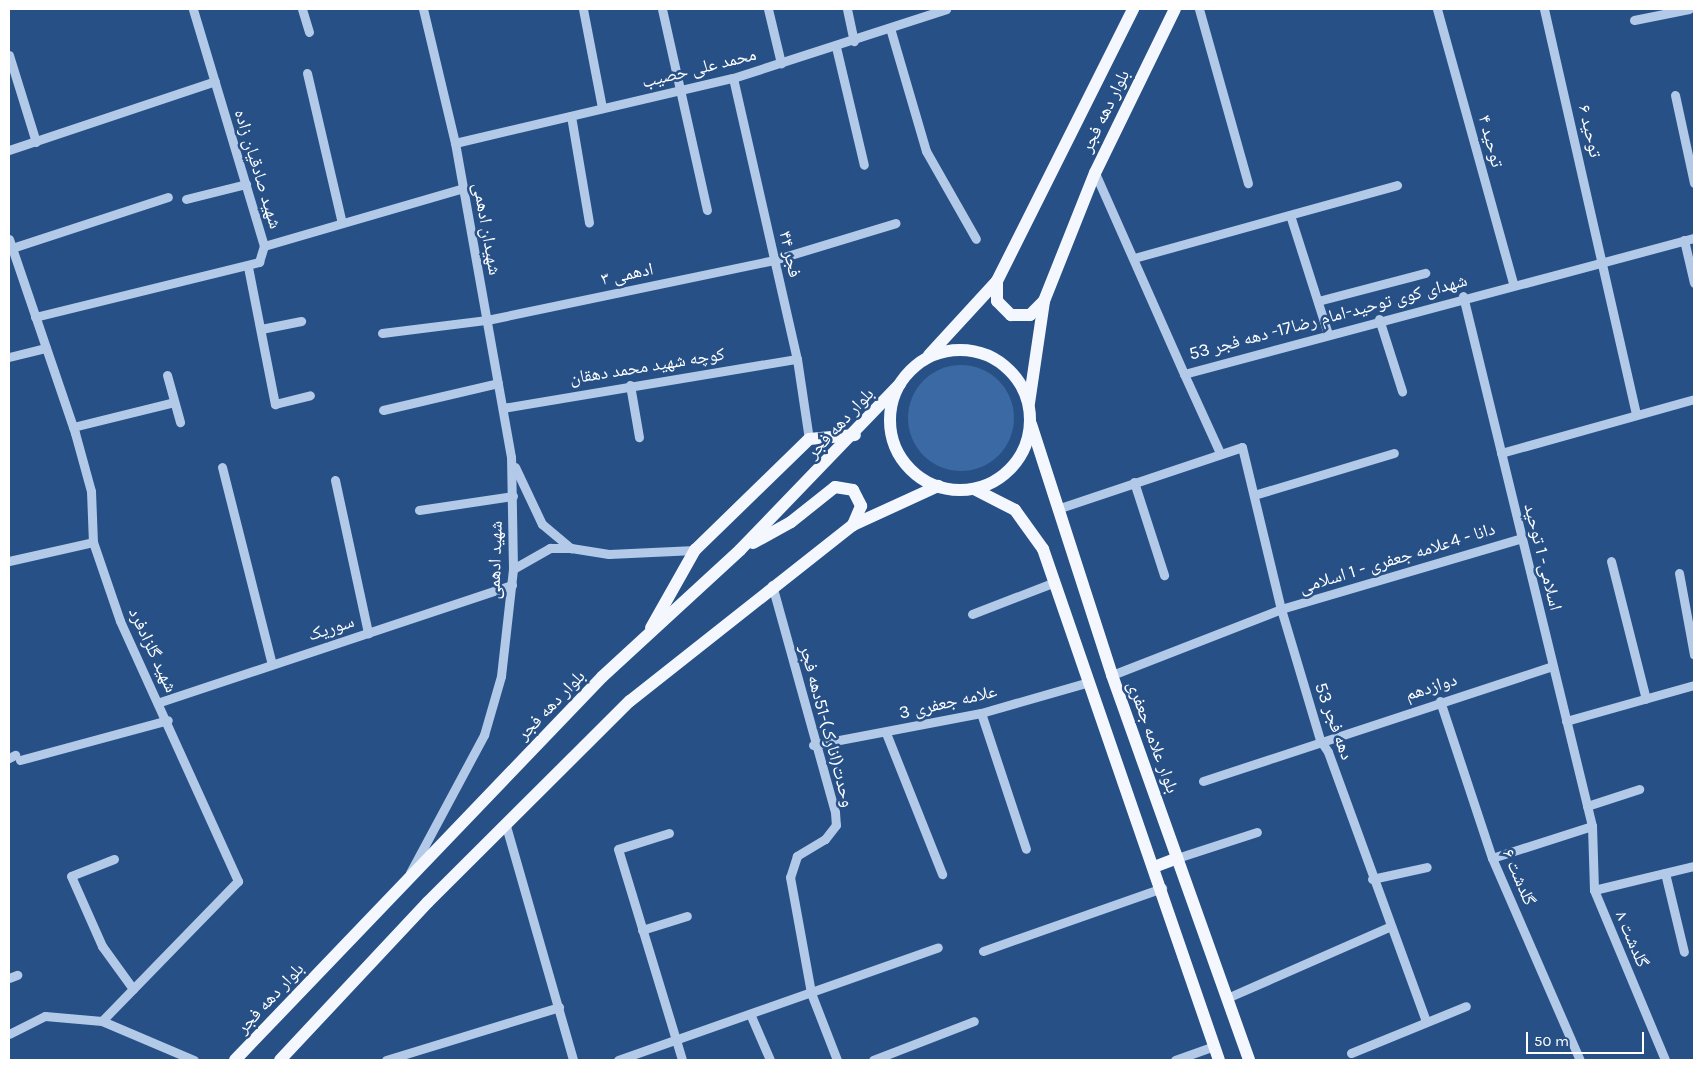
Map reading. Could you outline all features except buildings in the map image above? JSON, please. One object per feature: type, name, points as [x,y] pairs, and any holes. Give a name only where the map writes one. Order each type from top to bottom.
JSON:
[{"type":"main road","name":"بلوار دهه فجر","points":[[926,359],[997,281],[1133,9]]},
{"type":"main road","name":"بلوار دهه فجر","points":[[1029,405],[1044,301],[1094,172],[1175,9]]},
{"type":"main road","points":[[997,281],[997,301],[1011,315],[1030,315],[1044,301]]},
{"type":"main road","points":[[974,489],[992,483],[1019,459],[1031,424],[1029,405],[1012,372],[997,360],[962,350],[926,359],[900,384],[893,400],[892,436],[908,467],[938,486],[974,489],[1015,510],[1043,549],[1162,888],[1219,1060]]},
{"type":"main road","name":"بلوار دهه فجر","points":[[235,1060],[406,878],[645,638],[740,550],[855,435],[900,384]]},
{"type":"main road","name":"بلوار علامه جعفری","points":[[1031,424],[1056,509],[1112,675],[1249,1060]]},
{"type":"main road","points":[[645,638],[695,550],[809,439],[855,435]]},
{"type":"main road","points":[[280,1060],[428,902],[630,701],[772,585],[853,525],[938,486]]},
{"type":"main road","points":[[740,550],[791,522],[835,487],[853,490],[861,506],[853,525]]},
{"type":"main road","points":[[1154,866],[1178,858]]},
{"type":"street","name":"شهید صادقیان زاده","points":[[193,9],[264,246],[258,262],[248,267]]},
{"type":"street","points":[[302,9],[309,32]]},
{"type":"street","name":"شهیدان ادهمی","points":[[423,9],[455,143],[512,457]]},
{"type":"street","points":[[583,9],[602,108]]},
{"type":"street","points":[[662,9],[707,210]]},
{"type":"street","points":[[768,9],[781,63]]},
{"type":"street","points":[[847,9],[854,41]]},
{"type":"street","name":"محمد علی حصیب","points":[[455,143],[733,78],[836,47],[946,9]]},
{"type":"street","points":[[1199,9],[1248,183]]},
{"type":"street","name":"توحید ۴","points":[[1438,9],[1513,283]]},
{"type":"street","name":"توحید ۶","points":[[1544,9],[1604,261],[1636,414]]},
{"type":"street","points":[[1634,20],[1689,9]]},
{"type":"street","points":[[890,28],[926,150],[976,238]]},
{"type":"street","points":[[836,47],[864,165]]},
{"type":"street","points":[[9,55],[36,142]]},
{"type":"street","points":[[307,73],[342,223]]},
{"type":"street","name":"فجر ۴۴","points":[[733,78],[796,358],[809,439]]},
{"type":"street","points":[[9,150],[215,81]]},
{"type":"street","points":[[1675,95],[1694,183]]},
{"type":"street","points":[[570,116],[589,222]]},
{"type":"street","name":"شهدای کوی توحید-امام رضا17- دهه فجر 53","points":[[1094,172],[1134,258],[1184,374],[1463,296],[1694,238]]},
{"type":"street","points":[[186,199],[246,184]]},
{"type":"street","points":[[1134,258],[1397,185]]},
{"type":"street","points":[[264,246],[463,188]]},
{"type":"street","points":[[10,243],[168,197]]},
{"type":"street","points":[[1290,215],[1328,334]]},
{"type":"street","name":"ادهمی ۳","points":[[382,333],[487,320],[774,260],[896,223]]},
{"type":"street","points":[[1684,240],[1694,283]]},
{"type":"street","name":"شهید گلزادفرد","points":[[10,243],[73,427],[91,491],[93,542],[120,621],[160,702],[238,881],[102,1020]]},
{"type":"street","points":[[35,317],[248,267],[275,404],[310,395]]},
{"type":"street","points":[[1318,301],[1425,273]]},
{"type":"street","name":"اسلامی- 1 توحید","points":[[1463,296],[1592,826]]},
{"type":"street","points":[[1379,320],[1402,391]]},
{"type":"street","points":[[261,329],[301,321]]},
{"type":"street","points":[[9,356],[46,348]]},
{"type":"street","name":"کوچه شهید محمد دهقان","points":[[503,408],[796,358]]},
{"type":"street","points":[[1056,509],[1220,453],[1184,374]]},
{"type":"street","points":[[167,375],[180,422]]},
{"type":"street","points":[[383,410],[498,383]]},
{"type":"street","points":[[630,385],[639,437]]},
{"type":"street","points":[[1502,453],[1694,399]]},
{"type":"street","points":[[73,427],[174,402]]},
{"type":"street","name":"دهه فجر 53","points":[[1220,453],[1242,447],[1281,609],[1320,740],[1328,752],[1388,927],[1426,1021]]},
{"type":"street","points":[[1254,495],[1394,453]]},
{"type":"street","points":[[512,457],[524,492],[542,524],[571,548]]},
{"type":"street","name":"شهید ادهمی","points":[[406,878],[484,735],[501,676],[513,569],[514,496],[512,457]]},
{"type":"street","points":[[222,467],[272,664]]},
{"type":"street","points":[[334,480],[368,633]]},
{"type":"street","points":[[1134,482],[1164,574]]},
{"type":"street","points":[[419,510],[514,496]]},
{"type":"street","name":"دانا - 4علامه جعفری - 1 اسلامی","points":[[1112,675],[1281,609],[1522,538]]},
{"type":"street","points":[[9,561],[93,542]]},
{"type":"street","points":[[513,569],[543,551],[571,548],[609,554],[695,550]]},
{"type":"street","points":[[1611,561],[1646,699]]},
{"type":"street","points":[[1679,573],[1694,655]]},
{"type":"street","points":[[972,614],[1055,582]]},
{"type":"street","name":"سوریک","points":[[160,702],[512,585]]},
{"type":"street","name":"وحدت(انارک)-51دهه فجر","points":[[772,585],[813,745],[836,825],[825,839],[797,856],[790,877],[811,993],[837,1060]]},
{"type":"street","name":"دوازدهم","points":[[1203,781],[1320,740],[1553,666]]},
{"type":"street","name":"علامه جعفری 3","points":[[813,745],[886,733],[981,713],[1089,682]]},
{"type":"street","points":[[1566,722],[1694,685]]},
{"type":"street","name":"گلدشت ۶","points":[[1440,701],[1492,858],[1580,1060]]},
{"type":"street","points":[[981,713],[1026,849]]},
{"type":"street","points":[[15,758],[168,720]]},
{"type":"street","points":[[886,733],[942,874]]},
{"type":"street","points":[[1587,806],[1639,789]]},
{"type":"street","points":[[506,826],[573,1060]]},
{"type":"street","points":[[1492,858],[1592,826]]},
{"type":"street","name":"گلدشت ۸","points":[[1592,826],[1594,890],[1665,1060]]},
{"type":"street","points":[[1178,858],[1258,832]]},
{"type":"street","points":[[669,833],[618,849],[682,1060]]},
{"type":"street","points":[[114,860],[71,876],[102,946],[133,989]]},
{"type":"street","points":[[1594,890],[1694,866]]},
{"type":"street","points":[[1372,879],[1427,867]]},
{"type":"street","points":[[1665,873],[1684,952]]},
{"type":"street","points":[[982,951],[1162,888]]},
{"type":"street","points":[[642,930],[687,916]]},
{"type":"street","points":[[1227,998],[1388,927]]},
{"type":"street","points":[[618,1060],[751,1016],[938,947]]},
{"type":"street","points":[[1351,1053],[1466,1006]]},
{"type":"street","points":[[386,1060],[405,1057],[559,1007]]},
{"type":"street","points":[[9,1034],[45,1016],[102,1020],[194,1060]]},
{"type":"street","points":[[751,1016],[770,1060]]},
{"type":"street","points":[[873,1060],[974,1022]]},
{"type":"street","points":[[1175,1060],[1214,1046]]},
{"type":"shaded area","points":[[961,365],[981,369],[999,380],[1010,398],[1014,418],[1010,438],[999,456],[981,467],[961,471],[941,467],[923,456],[912,438],[908,418],[912,398],[923,380],[941,369]]}]
